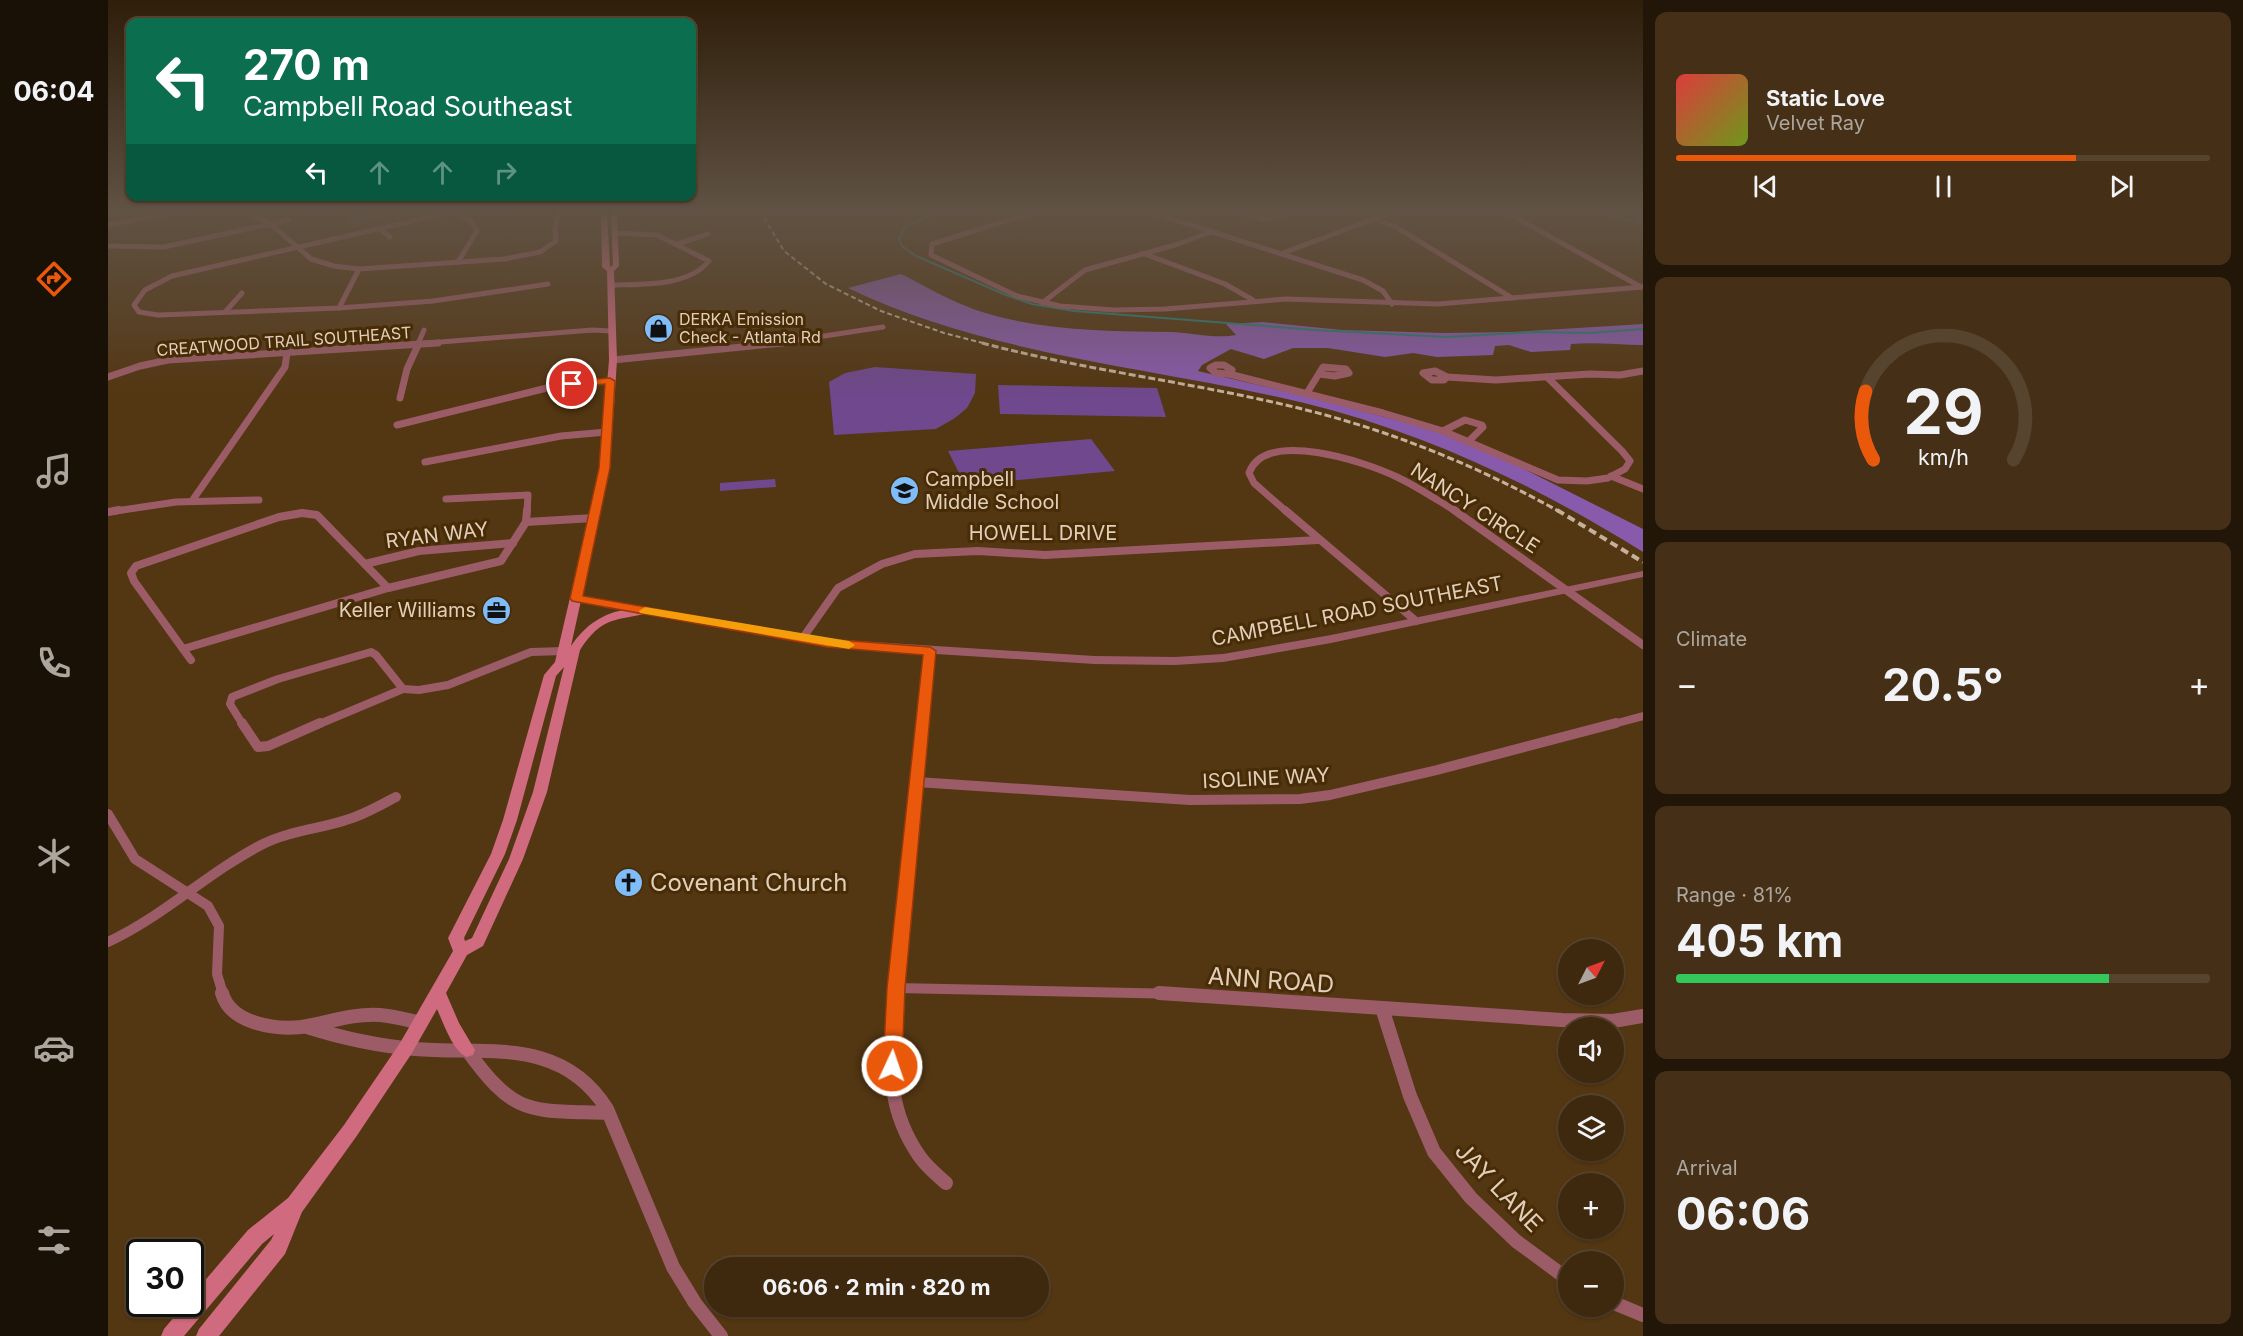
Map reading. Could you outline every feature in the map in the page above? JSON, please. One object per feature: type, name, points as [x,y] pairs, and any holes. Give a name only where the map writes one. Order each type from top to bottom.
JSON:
[{"type":"main road","points":[[206,1336],[278,1247],[295,1205],[350,1131],[406,1048],[461,951],[478,942],[516,859],[540,792],[576,598],[605,468],[612,360],[610,273]]},
{"type":"main road","points":[[565,663],[582,636],[596,623],[624,611],[645,611]]},
{"type":"main road","points":[[438,993],[453,1028],[467,1050]]},
{"type":"main road","points":[[171,1336],[255,1237],[295,1205]]},
{"type":"street","points":[[184,273],[155,283],[141,294],[134,304],[136,313],[158,315],[339,308],[433,301],[548,284]]},
{"type":"street","points":[[339,308],[357,273]]},
{"type":"street","points":[[611,285],[657,282],[691,273]]},
{"type":"street","points":[[969,273],[1017,296],[1042,303],[1132,311],[1286,299],[1438,304],[1643,287]]},
{"type":"street","points":[[1042,303],[1081,273]]},
{"type":"street","points":[[1197,273],[1226,284],[1253,300]]},
{"type":"street","points":[[1343,273],[1364,280],[1383,291],[1392,304]]},
{"type":"street","points":[[1472,273],[1512,298]]},
{"type":"street","points":[[1618,273],[1643,287]]},
{"type":"street","points":[[226,311],[242,293]]},
{"type":"street","points":[[612,360],[747,348],[883,327]]},
{"type":"street","points":[[400,398],[407,369],[424,330]]},
{"type":"street","name":"CREATWOOD TRAIL SOUTHEAST","points":[[108,377],[140,366],[168,360],[538,338],[611,331]]},
{"type":"street","points":[[192,501],[285,367],[287,353]]},
{"type":"street","points":[[1447,377],[1496,380],[1620,375],[1643,371]]},
{"type":"street","points":[[1229,374],[1443,430],[1558,480],[1572,482],[1611,476],[1627,468],[1630,461],[1547,377]]},
{"type":"street","points":[[1307,393],[1319,374]]},
{"type":"street","points":[[396,425],[559,386],[610,381]]},
{"type":"street","points":[[1443,430],[1465,420],[1482,425],[1482,429],[1470,440]]},
{"type":"street","points":[[425,462],[561,436],[608,432]]},
{"type":"street","name":"NANCY CIRCLE","points":[[1416,621],[1318,540],[1254,483],[1250,477],[1250,467],[1257,459],[1281,452],[1316,452],[1375,467],[1456,512],[1643,645]]},
{"type":"street","points":[[1611,476],[1643,489]]},
{"type":"street","points":[[183,649],[388,588],[501,561],[526,519],[528,495],[446,499]]},
{"type":"street","points":[[108,512],[192,501],[259,500]]},
{"type":"street","points":[[191,660],[134,581],[131,573],[136,566],[279,517],[309,512],[317,515],[388,588]]},
{"type":"street","points":[[526,519],[595,515]]},
{"type":"street","name":"HOWELL DRIVE","points":[[802,639],[838,588],[882,564],[915,554],[978,551],[1054,555],[1318,540]]},
{"type":"street","name":"RYAN WAY","points":[[364,564],[394,554],[412,551],[513,543]]},
{"type":"street","name":"CAMPBELL ROAD SOUTHEAST","points":[[576,598],[802,639],[858,646],[1094,660],[1204,660],[1253,654],[1643,574]]},
{"type":"street","points":[[930,651],[896,988],[891,1086],[900,1124],[921,1159],[946,1184]]},
{"type":"street","points":[[403,689],[376,655],[371,652],[279,679],[232,697],[231,704],[258,747],[268,746],[389,693],[403,689],[421,691],[442,688],[531,652],[565,663]]},
{"type":"street","name":"ISOLINE WAY","points":[[917,782],[1190,800],[1300,799],[1330,795],[1426,773],[1643,716]]},
{"type":"street","points":[[108,942],[156,918],[238,858],[265,843],[317,825],[346,821],[396,797]]},
{"type":"street","points":[[108,814],[135,858],[208,906],[219,926],[217,974],[225,1003],[242,1018],[260,1024],[307,1027],[330,1035],[406,1048],[514,1052],[558,1065],[581,1078],[601,1098],[622,1140],[659,1234],[686,1292],[721,1336]]},
{"type":"street","name":"ANN ROAD","points":[[896,988],[1144,992],[1572,1020],[1613,1021],[1643,1016]]},
{"type":"street","name":"JAY LANE","points":[[1382,1008],[1410,1096],[1434,1152],[1472,1198],[1516,1241],[1558,1272]]},
{"type":"street","points":[[307,1027],[341,1018],[379,1015],[421,1023]]},
{"type":"street","points":[[467,1050],[500,1091],[515,1102],[555,1112],[608,1113]]},
{"type":"street","points":[[1624,1307],[1643,1315]]},
{"type":"shaded area","points":[[901,274],[976,310],[1024,322],[1073,328],[1221,336],[1236,335],[1226,324],[1263,322],[1342,330],[1444,333],[1512,332],[1643,324],[1643,345],[1571,344],[1570,350],[1531,352],[1509,345],[1495,346],[1493,355],[1437,357],[1413,353],[1385,357],[1328,348],[1293,348],[1264,359],[1231,349],[1202,365],[1198,371],[1430,429],[1512,463],[1643,529],[1643,552],[1562,505],[1480,464],[1349,415],[1246,390],[1015,345],[958,330],[903,311],[848,288]]},
{"type":"shaded area","points":[[875,367],[976,374],[975,393],[967,408],[936,429],[834,435],[829,382],[845,373]]},
{"type":"shaded area","points":[[998,385],[1157,388],[1166,417],[1000,414]]},
{"type":"shaded area","points":[[1091,439],[1115,471],[965,485],[948,451]]},
{"type":"shaded area","points":[[775,479],[776,487],[720,491],[720,483]]},
{"type":"waterway","points":[[956,273],[1032,304],[1074,311],[1315,330],[1446,337],[1534,332],[1590,333],[1643,329]]},
{"type":"railway","points":[[812,273],[826,284],[881,311],[944,333],[987,344]]},
{"type":"railway","points":[[982,343],[1059,361],[1255,398],[1329,416],[1430,450],[1496,479],[1560,512]]},
{"type":"railway","points":[[1557,510],[1643,562]]},
{"type":"slow traffic","points":[[645,611],[849,645]]},
{"type":"place","name":"DERKA Emission Check - Atlanta Rd","points":[[658,328]]},
{"type":"place","name":"Campbell Middle School","points":[[904,491]]},
{"type":"place","name":"Keller Williams","points":[[497,610]]},
{"type":"place","name":"Covenant Church","points":[[629,882]]},
{"type":"route","points":[[572,384],[610,381],[605,468],[576,598],[827,643],[930,651],[896,988],[892,1066]]}]
